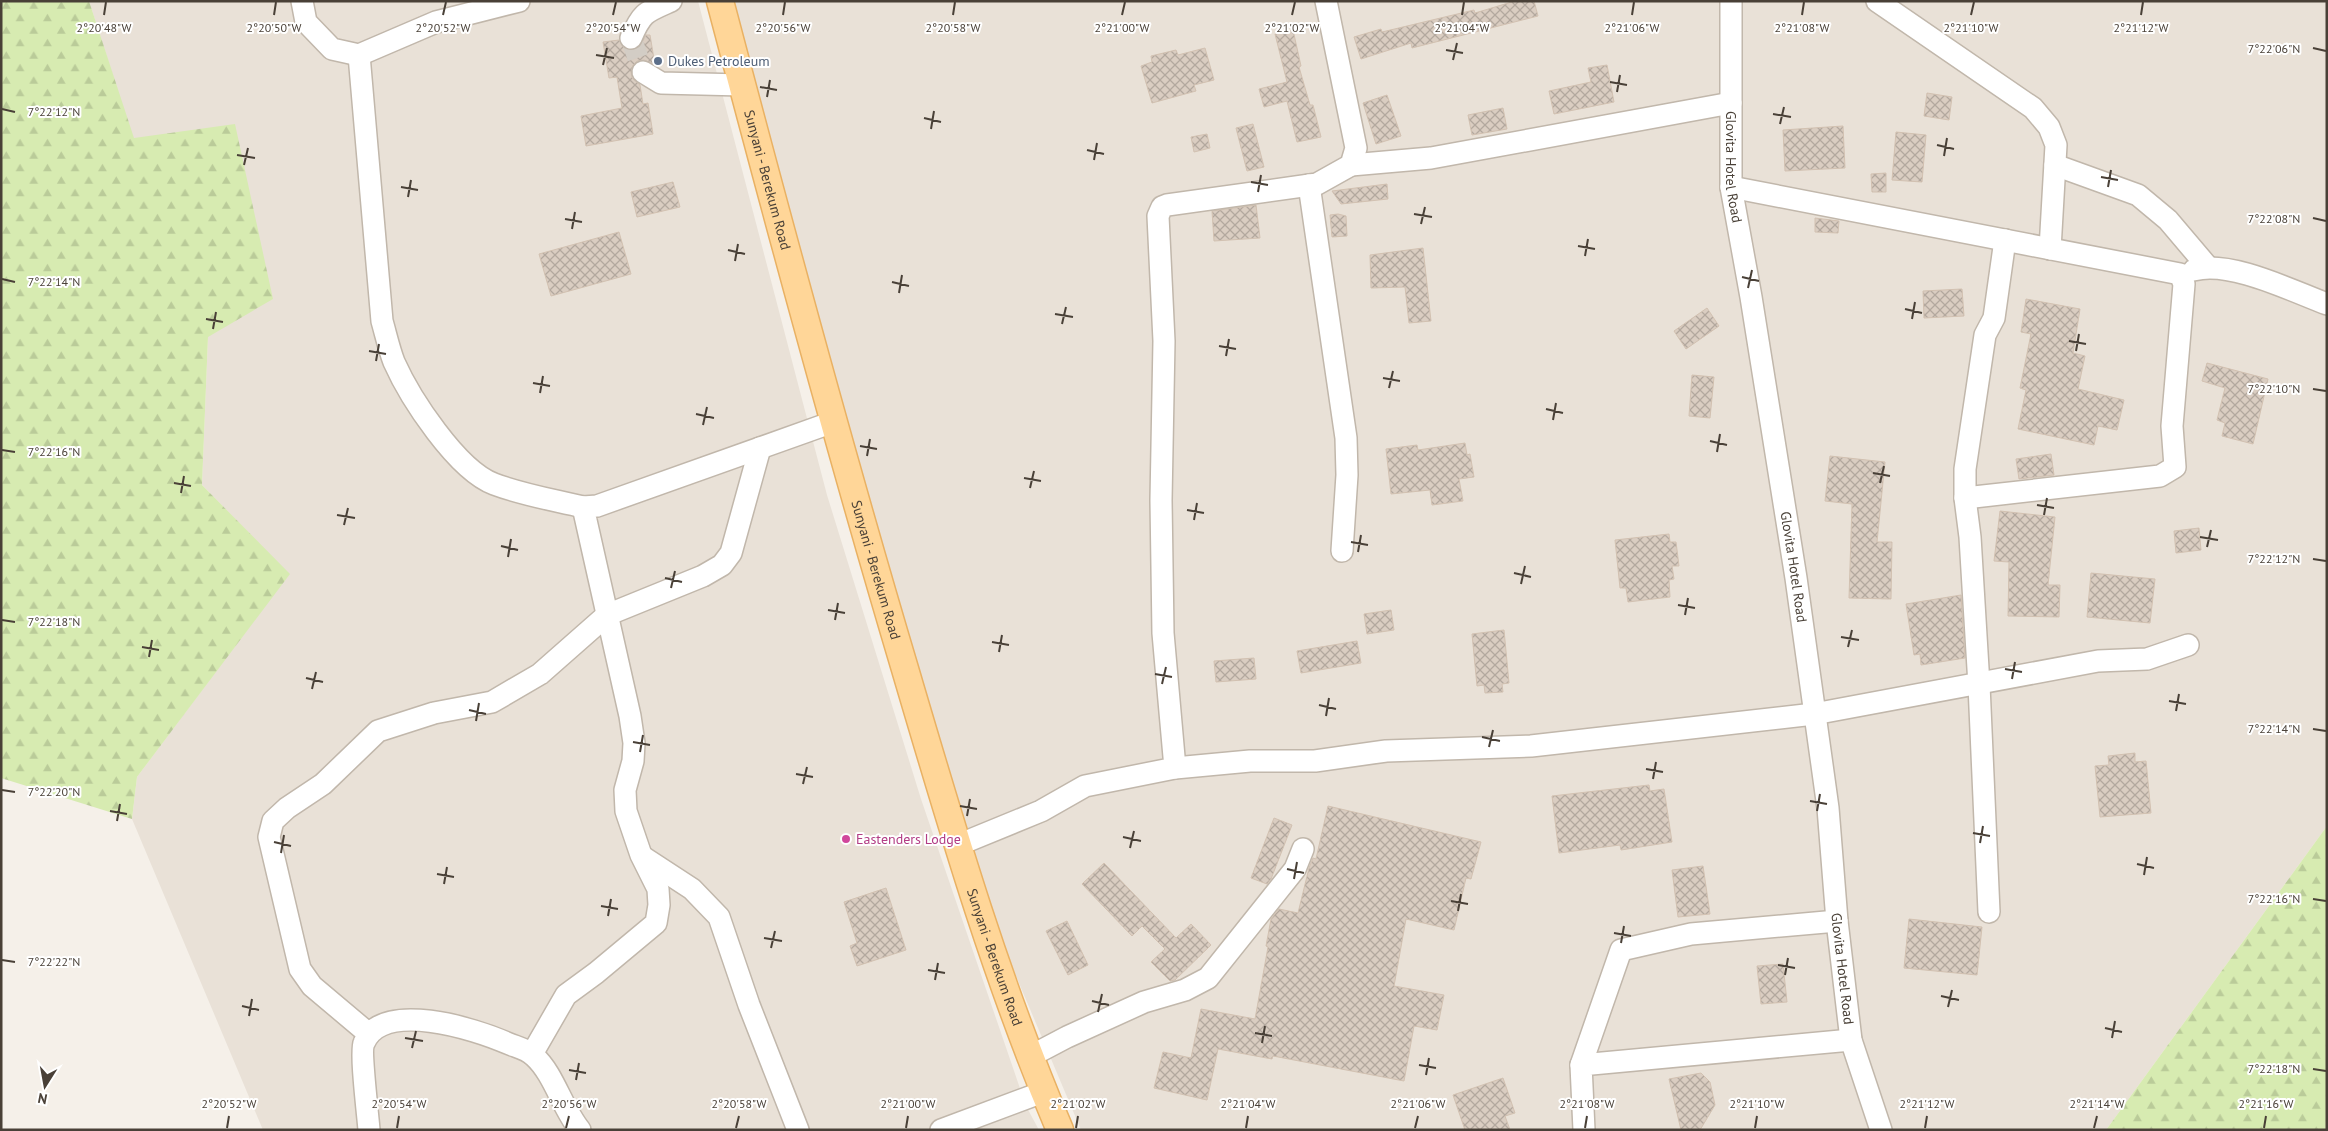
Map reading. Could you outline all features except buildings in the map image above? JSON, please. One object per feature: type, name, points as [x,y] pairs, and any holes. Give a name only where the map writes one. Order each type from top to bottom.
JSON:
[{"type":"main road","name":"Sunyani - Berekum Road","points":[[720,1],[868,548],[996,968],[1029,1057],[1060,1130]]},
{"type":"street","points":[[302,1],[306,22],[332,49],[360,56],[436,22],[519,1]]},
{"type":"street","points":[[631,38],[638,22],[646,12],[672,1]]},
{"type":"street","points":[[1326,1],[1356,148],[1351,165]]},
{"type":"street","name":"Glovita Hotel Road","points":[[1731,1],[1731,186],[1752,297],[1795,568],[1828,808],[1837,921],[1851,1040],[1880,1130]]},
{"type":"street","points":[[1877,1],[2033,108],[2049,127],[2056,145],[2050,248]]},
{"type":"street","points":[[360,56],[382,322],[394,362],[419,404],[450,449],[470,469],[493,484],[583,507],[597,506],[833,422]]},
{"type":"street","points":[[643,72],[661,83],[742,85]]},
{"type":"street","points":[[1175,768],[1163,632],[1161,500],[1164,341],[1158,216],[1162,207],[1318,184],[1351,165],[1431,158],[1731,104]]},
{"type":"street","points":[[2055,165],[2138,195],[2168,220],[2207,266]]},
{"type":"street","points":[[1309,186],[1346,438],[1347,475],[1342,551]]},
{"type":"street","points":[[1731,186],[2180,274],[2207,266],[2232,269],[2327,304]]},
{"type":"street","points":[[1989,912],[1979,685],[1970,537],[1964,498],[1965,469],[1985,335],[1994,318],[2005,240]]},
{"type":"street","points":[[1964,498],[2160,476],[2175,467],[2172,426],[2184,284],[2180,274]]},
{"type":"street","points":[[369,1034],[312,986],[300,969],[269,837],[273,821],[287,808],[323,784],[378,731],[434,713],[492,702],[540,674],[607,615],[704,576],[722,565],[731,553],[760,448]]},
{"type":"street","points":[[532,1054],[566,994],[596,973],[656,923],[659,905],[658,890],[641,855],[626,811],[625,790],[633,760],[634,743],[630,716],[583,507]]},
{"type":"street","points":[[958,845],[1041,811],[1085,786],[1175,768],[1250,761],[1315,761],[1386,751],[1531,746],[1814,714],[1979,685],[2098,661],[2147,658],[2188,645]]},
{"type":"street","points":[[1029,1057],[1067,1037],[1144,1002],[1185,990],[1208,978],[1295,868],[1303,848]]},
{"type":"street","points":[[641,855],[692,889],[719,917],[749,1005],[798,1130]]},
{"type":"street","points":[[1584,1130],[1582,1065],[1621,950],[1691,934],[1837,921]]},
{"type":"street","points":[[369,1130],[363,1044],[376,1026],[390,1022],[420,1021],[452,1023],[486,1033],[532,1054],[541,1064],[570,1118],[580,1130]]},
{"type":"street","points":[[1582,1065],[1851,1040]]},
{"type":"street","points":[[941,1130],[1043,1092]]},
{"type":"shaded area","points":[[89,1],[698,1],[827,495],[921,799],[1026,1106],[1039,1130],[263,1130],[132,819],[137,777],[289,574],[202,485],[208,337],[133,138]]},
{"type":"shaded area","points":[[724,1],[2327,1],[2327,826],[2106,1130],[1081,1130],[973,874]]},
{"type":"green space","points":[[1,1],[89,1],[134,138],[235,124],[273,299],[208,337],[202,485],[290,574],[137,777],[132,819],[1,778]]},
{"type":"green space","points":[[2327,826],[2327,1130],[2106,1130]]},
{"type":"tunnel","points":[[631,38],[643,72]]},
{"type":"place","name":"Dukes Petroleum","points":[[658,61]]},
{"type":"place","name":"Eastenders Lodge","points":[[846,839]]}]
